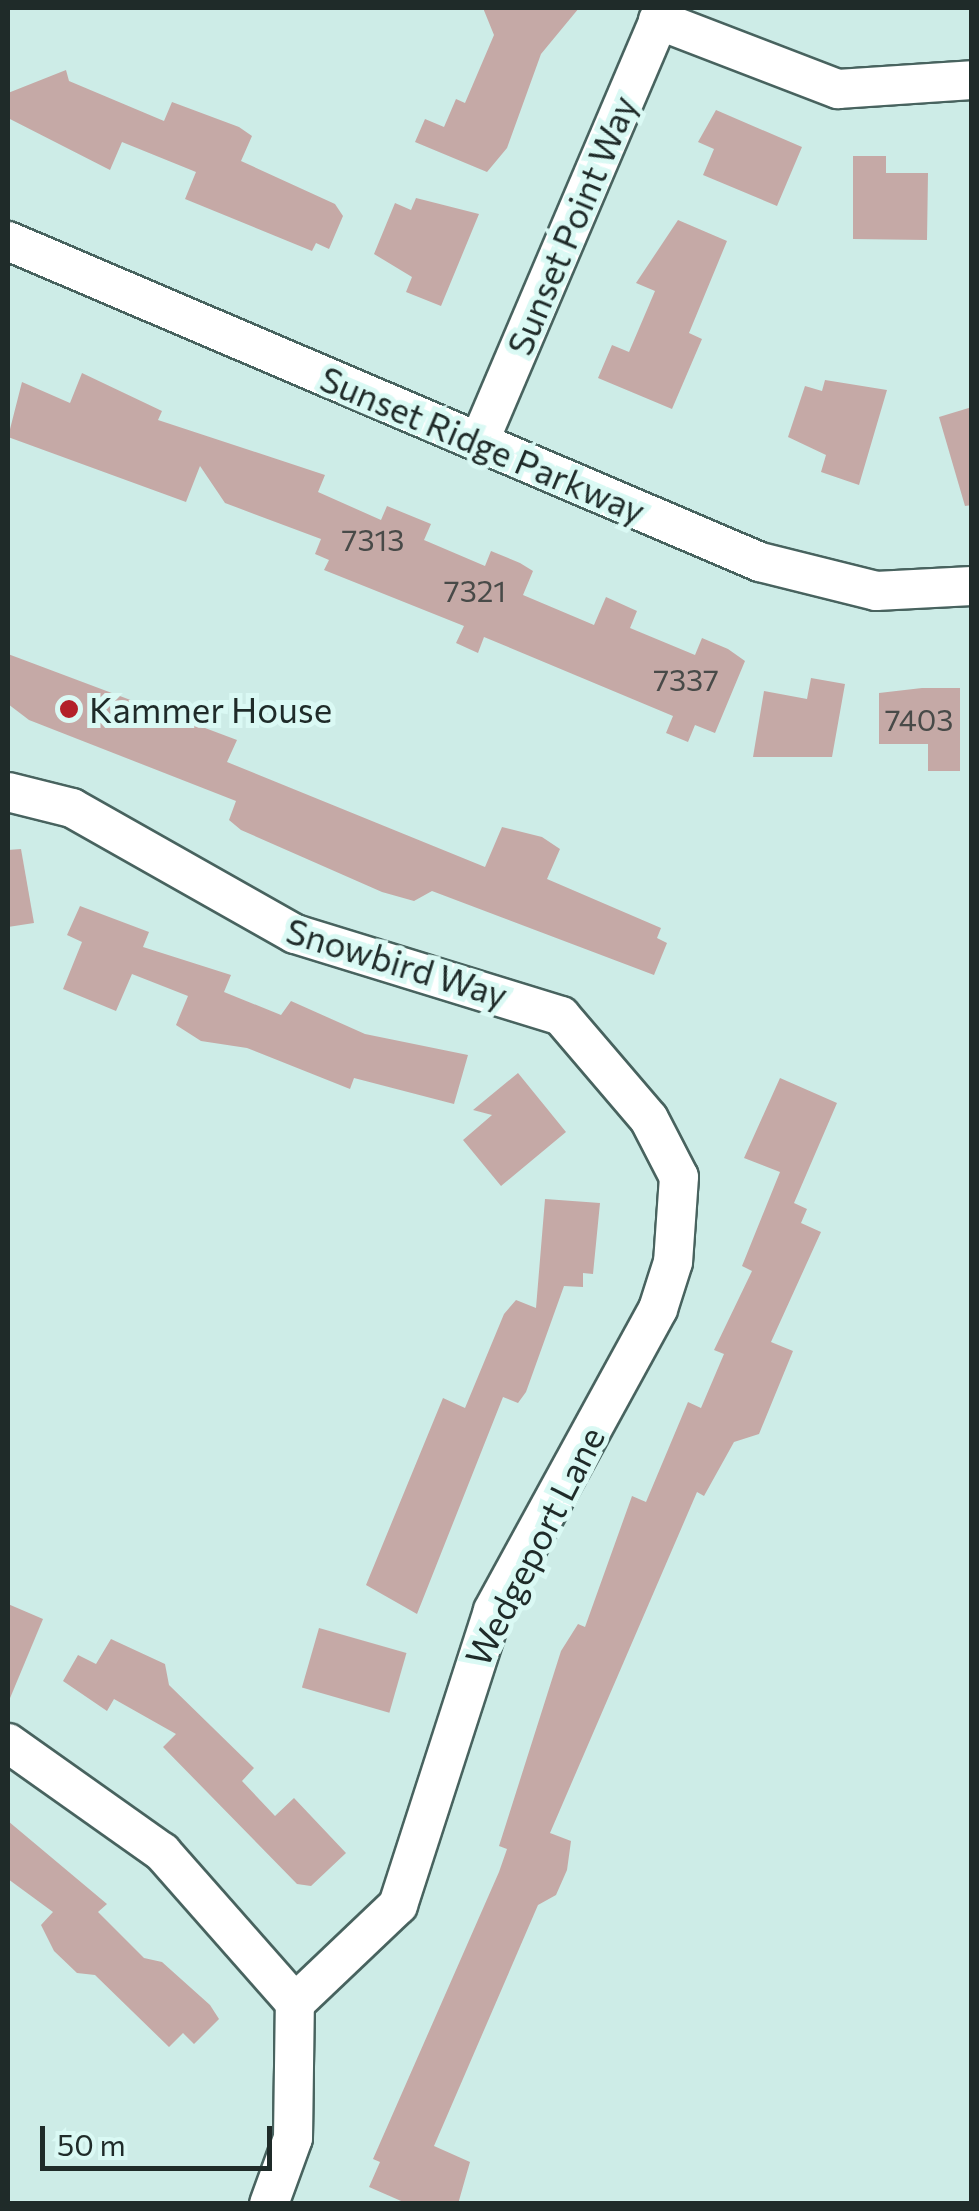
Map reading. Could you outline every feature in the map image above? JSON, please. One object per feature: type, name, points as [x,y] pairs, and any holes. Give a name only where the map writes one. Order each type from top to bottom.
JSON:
[{"type":"street","points":[[661,14],[838,89],[972,80]]},
{"type":"street","name":"Sunset Point Way","points":[[479,442],[661,14]]},
{"type":"street","name":"Sunset Ridge Parkway","points":[[8,242],[821,582],[972,586]]},
{"type":"street","name":"Snowbird Way","points":[[8,792],[72,808],[295,934],[561,1016],[649,1119]]},
{"type":"street","name":"Wedgeport Lane","points":[[295,2002],[398,1904],[493,1610],[658,1310],[673,1262],[679,1177],[649,1119]]},
{"type":"street","points":[[8,1743],[162,1852],[295,2002],[293,2138],[269,2204]]},
{"type":"building","points":[[483,8],[579,8],[541,54],[507,148],[487,172],[415,142],[425,119],[444,127],[456,99],[465,103],[494,35]]},
{"type":"building","points":[[66,70],[69,81],[164,121],[172,102],[239,127],[252,136],[241,161],[335,204],[343,216],[329,249],[316,243],[312,251],[185,199],[196,172],[122,142],[110,170],[8,118],[8,93]]},
{"type":"building","points":[[716,110],[802,147],[777,206],[703,175],[714,149],[698,142]]},
{"type":"building","points":[[853,156],[886,156],[886,173],[928,173],[927,240],[853,239]]},
{"type":"building","points":[[416,198],[479,214],[441,306],[406,292],[412,277],[374,254],[395,203],[411,210]]},
{"type":"building","points":[[678,220],[727,241],[689,333],[702,339],[672,409],[598,378],[612,345],[629,352],[655,291],[636,283]]},
{"type":"building","points":[[82,373],[162,411],[158,420],[325,475],[318,492],[381,520],[387,506],[431,524],[424,540],[485,566],[491,551],[520,563],[533,571],[523,595],[594,625],[606,597],[637,611],[630,628],[695,655],[702,638],[728,649],[745,661],[715,733],[695,725],[688,742],[666,733],[673,716],[484,637],[478,653],[456,643],[464,626],[324,570],[329,560],[315,554],[321,539],[225,503],[200,466],[186,502],[8,437],[22,382],[70,403]]},
{"type":"building","points":[[825,380],[887,390],[859,485],[821,472],[826,455],[788,437],[805,386],[822,391]]},
{"type":"building","points":[[972,407],[972,505],[965,506],[939,417]]},
{"type":"building","points":[[8,654],[237,740],[227,762],[485,867],[502,827],[542,837],[560,849],[547,879],[661,928],[657,938],[667,943],[654,975],[432,891],[414,901],[382,892],[241,830],[229,820],[236,801],[29,720],[8,704]]},
{"type":"building","points":[[811,678],[845,684],[832,757],[753,757],[764,691],[807,699]]},
{"type":"building","points":[[960,688],[960,771],[928,771],[928,744],[879,744],[879,693]]},
{"type":"building","points":[[21,849],[34,923],[8,927],[8,850]]},
{"type":"building","points":[[80,906],[149,932],[143,947],[231,975],[224,992],[281,1015],[291,1001],[365,1034],[468,1055],[454,1104],[354,1078],[350,1089],[247,1048],[201,1041],[176,1025],[188,996],[132,974],[116,1011],[63,989],[82,942],[67,935]]},
{"type":"building","points":[[518,1073],[566,1132],[501,1186],[463,1140],[492,1115],[473,1110]]},
{"type":"building","points":[[780,1078],[837,1103],[794,1203],[807,1209],[801,1223],[821,1232],[771,1342],[793,1351],[759,1434],[734,1442],[704,1496],[697,1492],[550,1833],[571,1841],[567,1870],[556,1895],[538,1905],[434,2146],[470,2162],[458,2204],[408,2204],[369,2187],[380,2162],[373,2159],[499,1872],[507,1849],[499,1846],[561,1651],[578,1624],[585,1627],[632,1496],[646,1502],[688,1402],[701,1408],[724,1354],[714,1350],[752,1271],[742,1266],[780,1172],[744,1158]]},
{"type":"building","points":[[545,1199],[600,1203],[593,1274],[583,1273],[583,1287],[564,1286],[526,1392],[518,1403],[503,1397],[417,1614],[366,1585],[443,1398],[465,1408],[504,1314],[516,1300],[536,1308]]},
{"type":"building","points":[[8,1604],[43,1619],[8,1703]]},
{"type":"building","points":[[319,1628],[406,1653],[389,1713],[302,1688]]},
{"type":"building","points":[[111,1639],[165,1664],[169,1685],[254,1768],[242,1781],[275,1816],[294,1798],[346,1853],[311,1886],[297,1884],[163,1747],[176,1734],[114,1699],[107,1711],[63,1681],[78,1655],[96,1664]]},
{"type":"building","points":[[8,1821],[107,1904],[98,1912],[144,1958],[162,1962],[210,2005],[219,2019],[194,2044],[183,2033],[169,2047],[95,1975],[77,1973],[54,1951],[41,1925],[53,1912],[8,1879]]},
{"type":"place","name":"Kammer House","points":[[69,709]]}]
